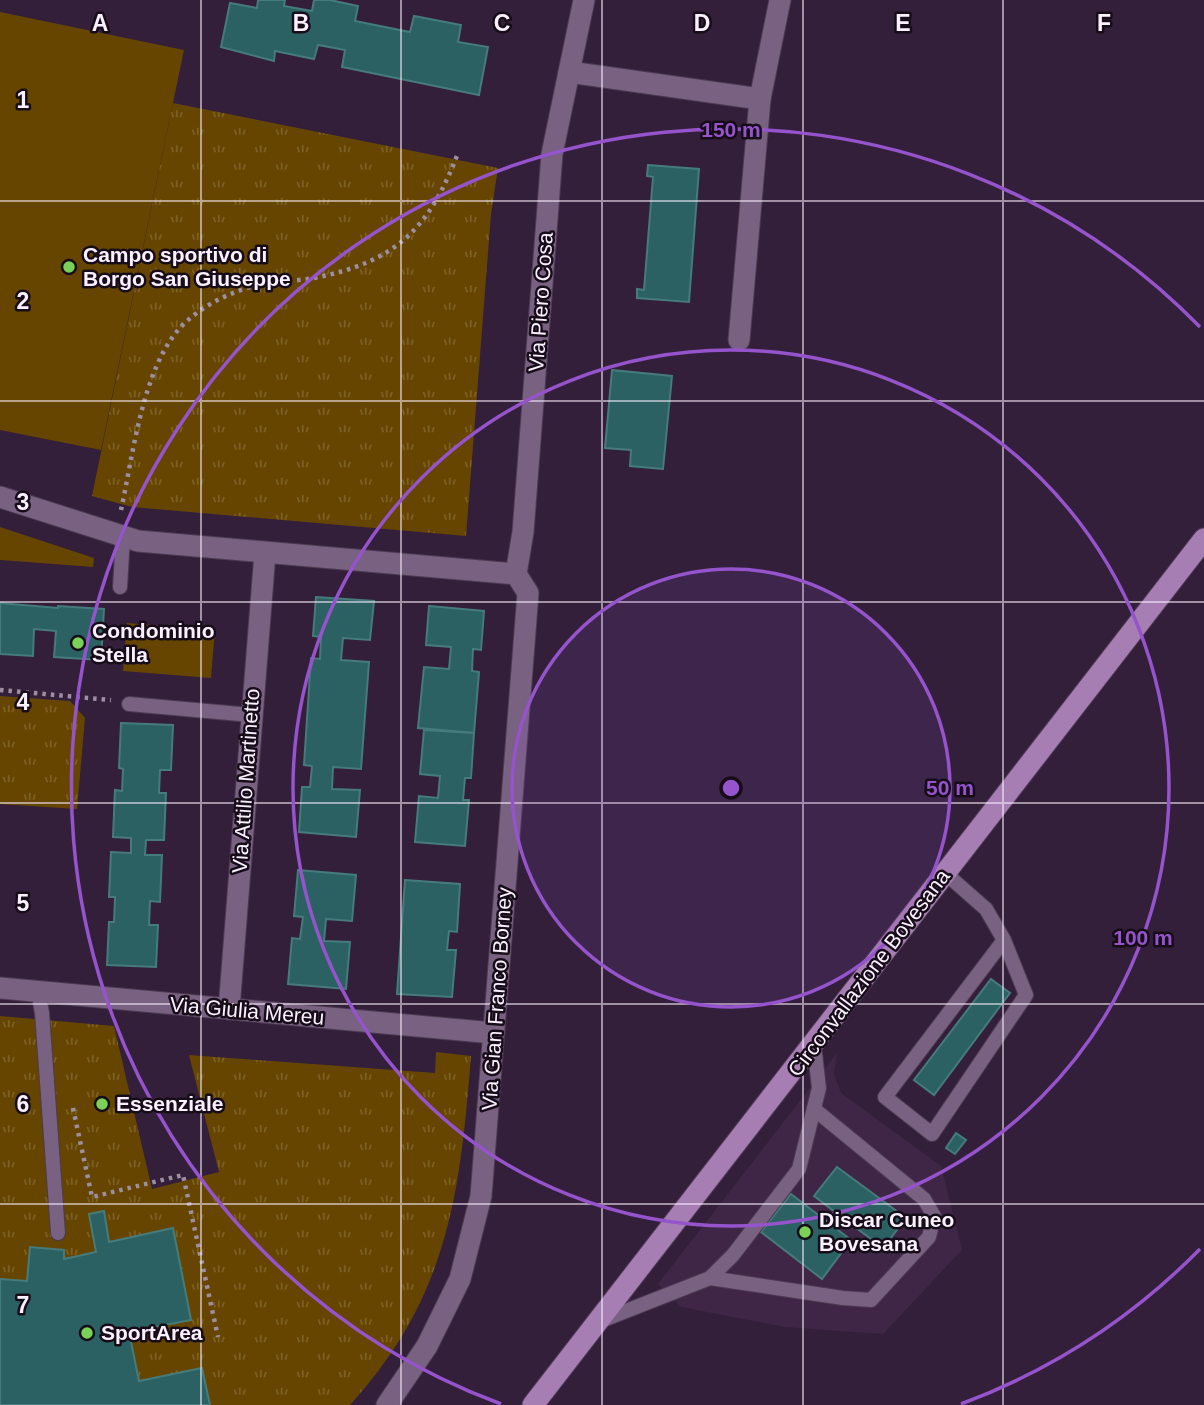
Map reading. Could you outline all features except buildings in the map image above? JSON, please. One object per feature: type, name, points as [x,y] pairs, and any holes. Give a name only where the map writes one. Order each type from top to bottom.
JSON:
[{"type":"main road","name":"Circonvallazione Bovesana","points":[[533,1405],[1204,539]]},
{"type":"street","name":"Via Piero Cosa","points":[[523,532],[552,154],[583,0]]},
{"type":"street","points":[[739,340],[760,99],[780,0]]},
{"type":"street","points":[[569,72],[760,99]]},
{"type":"street","points":[[0,497],[138,541],[516,574]]},
{"type":"street","name":"Via Gian Franco Borney","points":[[387,1405],[427,1346],[460,1279],[481,1196],[528,593],[516,574],[523,532]]},
{"type":"street","name":"Via Attilio Martinetto","points":[[229,1009],[265,553]]},
{"type":"street","name":"Via Giulia Mereu","points":[[0,988],[494,1033]]},
{"type":"lane","points":[[120,536],[120,587]]},
{"type":"lane","points":[[129,704],[251,715]]},
{"type":"lane","points":[[945,873],[986,909],[1004,940],[1026,995],[932,1134],[885,1097],[1004,940]]},
{"type":"lane","points":[[38,991],[42,1013],[58,1233]]},
{"type":"lane","points":[[596,1323],[710,1278],[733,1255],[799,1170],[819,1088],[814,1045]]},
{"type":"lane","points":[[710,1278],[871,1300],[929,1237],[933,1216],[924,1199],[814,1109]]},
{"type":"path","points":[[120,536],[149,387],[161,355],[179,329],[205,306],[230,294],[261,284],[313,278],[359,267],[392,249],[414,231],[435,206],[458,153]]},
{"type":"path","points":[[0,690],[97,697],[129,704]]},
{"type":"path","points":[[72,1106],[92,1197],[183,1175],[218,1337]]},
{"type":"shaded area","points":[[837,1053],[834,1074],[841,1093],[941,1166],[962,1250],[883,1334],[785,1327],[681,1307],[658,1284]]},
{"type":"green space","name":"Campo sportivo di Borgo San Giuseppe","points":[[0,12],[184,50],[101,450],[0,430]]},
{"type":"green space","points":[[173,103],[498,168],[491,214],[466,536],[132,507],[92,496]]},
{"type":"green space","points":[[0,527],[94,558],[93,567],[0,560]]},
{"type":"green space","points":[[127,623],[215,630],[211,678],[123,671]]},
{"type":"green space","points":[[0,696],[70,701],[85,718],[77,809],[0,804]]},
{"type":"green space","points":[[0,1016],[114,1026],[152,1189],[219,1172],[189,1055],[435,1073],[436,1052],[471,1056],[461,1154],[454,1199],[443,1242],[428,1284],[409,1324],[383,1365],[350,1405],[0,1405]]},
{"type":"place","name":"Campo sportivo di Borgo San Giuseppe","points":[[69,267]]},
{"type":"place","name":"Condominio Stella","points":[[78,643]]},
{"type":"place","name":"Essenziale","points":[[102,1104]]},
{"type":"place","name":"Discar Cuneo Bovesana","points":[[805,1232]]},
{"type":"place","name":"SportArea","points":[[87,1333]]}]
